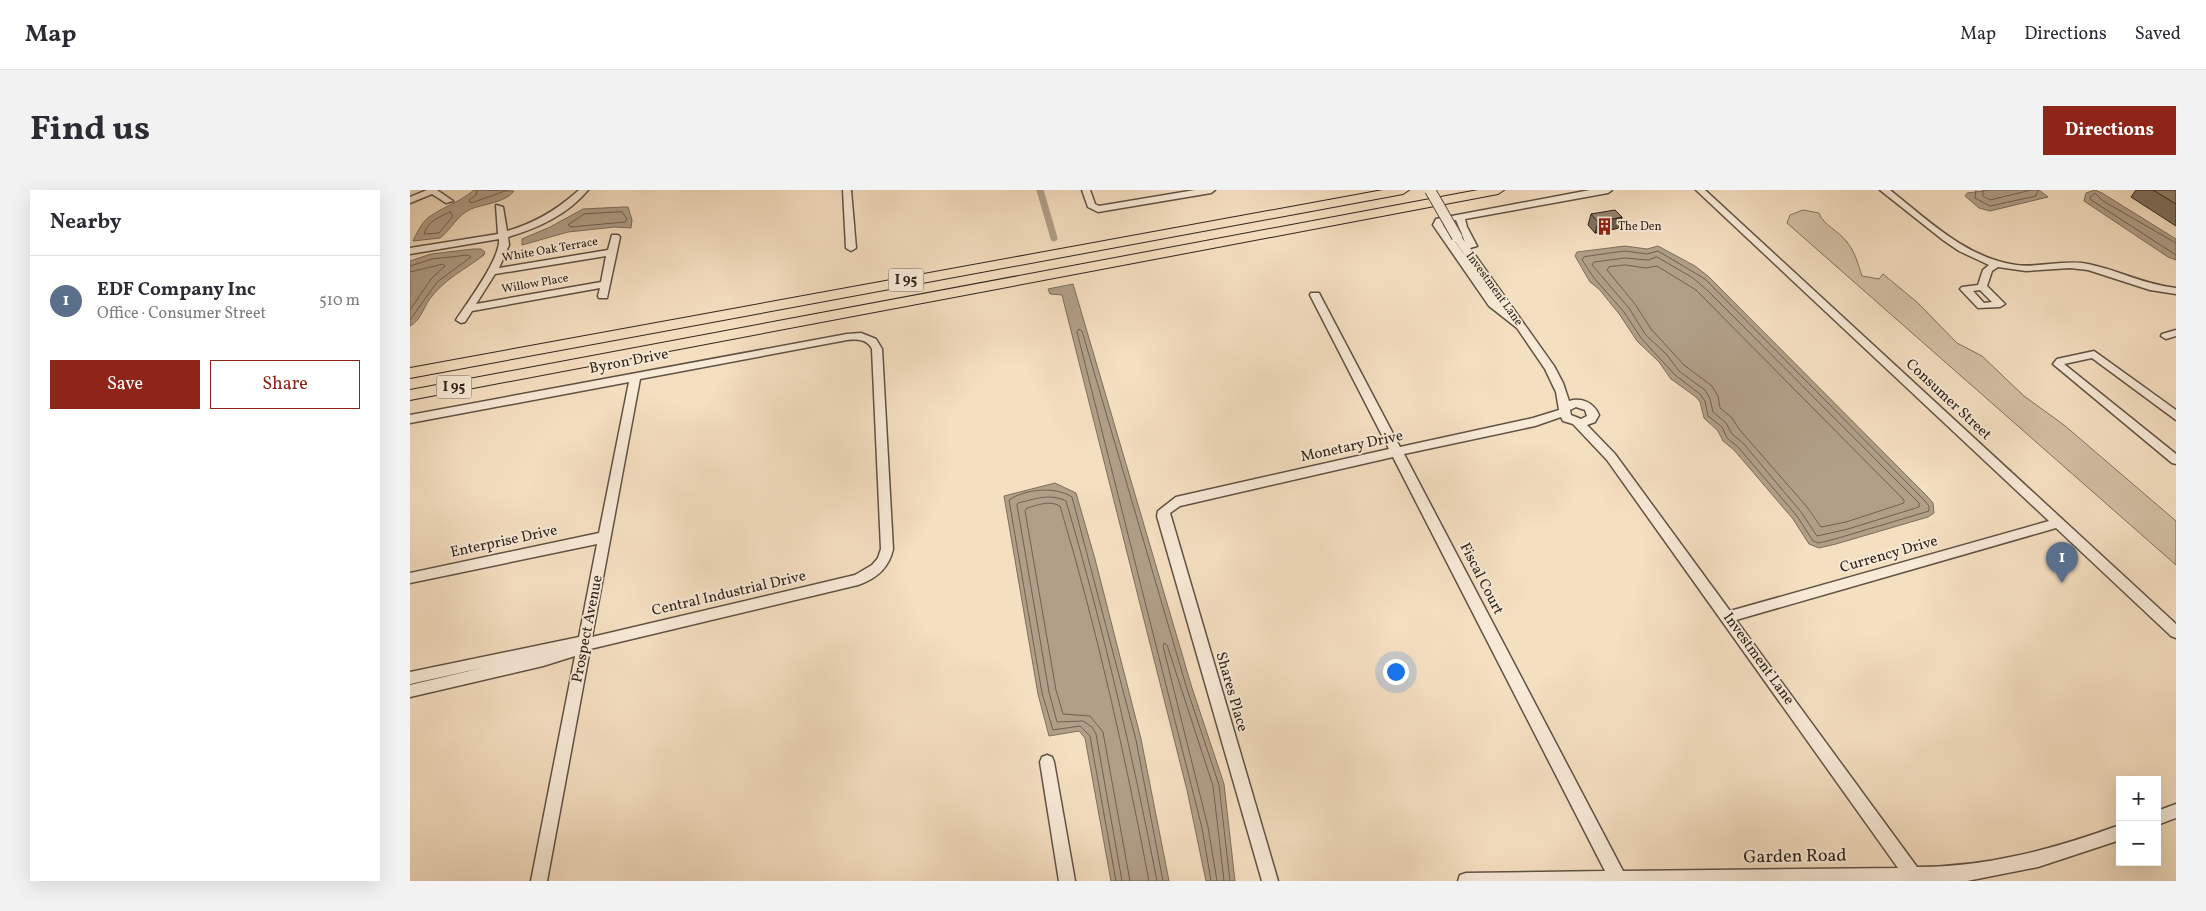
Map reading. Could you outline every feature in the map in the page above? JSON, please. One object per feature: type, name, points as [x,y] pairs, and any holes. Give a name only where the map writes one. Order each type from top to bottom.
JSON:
[{"type":"highway","name":"I 95","points":[[410,373],[1403,190]]},
{"type":"highway","name":"I 95","points":[[410,396],[1498,190]]},
{"type":"street","points":[[410,200],[432,190],[449,201]]},
{"type":"street","points":[[410,250],[503,235],[531,226],[557,213],[584,190]]},
{"type":"street","points":[[847,190],[851,248]]},
{"type":"street","points":[[1086,190],[1091,205],[1095,208],[1103,209],[1211,190]]},
{"type":"street","name":"Investment Lane","points":[[1430,190],[1457,237],[1531,341],[1560,386],[1580,404],[1591,410],[1593,415],[1591,419],[1600,437],[1601,445]]},
{"type":"street","points":[[1520,326],[1493,304],[1438,225],[1439,221],[1608,190]]},
{"type":"street","name":"Consumer Street","points":[[1700,190],[2176,632]]},
{"type":"street","points":[[1884,190],[1960,248],[1976,257],[1996,264],[2026,268],[2061,264],[2079,266],[2100,270],[2151,288],[2176,291]]},
{"type":"street","points":[[461,320],[492,272],[504,245],[498,207]]},
{"type":"street","points":[[1460,216],[1466,236],[1520,312],[1531,341]]},
{"type":"street","points":[[603,296],[615,236]]},
{"type":"street","name":"White Oak Terrace","points":[[492,272],[612,252]]},
{"type":"street","points":[[1982,287],[1988,270],[1996,264]]},
{"type":"street","name":"Willow Place","points":[[468,308],[606,284]]},
{"type":"street","name":"Fiscal Court","points":[[1315,295],[1618,878]]},
{"type":"street","name":"Byron Drive","points":[[410,419],[853,336],[869,339],[875,343],[877,349],[887,549],[885,559],[877,568]]},
{"type":"street","points":[[2176,416],[2094,354],[2058,364],[2060,368],[2176,460]]},
{"type":"street","name":"Prospect Avenue","points":[[539,881],[635,376]]},
{"type":"street","name":"Investment Lane","points":[[1560,386],[1569,416],[1601,445],[1728,617],[1915,878]]},
{"type":"street","points":[[1580,404],[1571,404],[1569,416],[1585,422],[1591,419]]},
{"type":"street","name":"Monetary Drive","points":[[1164,511],[1176,502],[1280,477],[1398,453],[1548,418],[1569,416]]},
{"type":"street","name":"Shares Place","points":[[1164,511],[1163,516],[1270,881]]},
{"type":"street","name":"Currency Drive","points":[[1728,617],[2059,523]]},
{"type":"street","name":"Enterprise Drive","points":[[410,578],[605,537]]},
{"type":"street","name":"Central Industrial Drive","points":[[410,691],[544,660],[567,653],[585,644],[851,582],[864,578],[877,568]]},
{"type":"street","name":"Central Industrial Drive","points":[[410,678],[575,642],[585,644]]},
{"type":"street","points":[[1047,762],[1067,881]]},
{"type":"street","points":[[2161,817],[2176,811]]},
{"type":"street","name":"Garden Road","points":[[1466,881],[1618,878],[1915,878],[1952,875],[2027,864],[2061,854],[2116,833]]},
{"type":"shaded area","points":[[1803,210],[1819,213],[1824,221],[1844,238],[1854,254],[1862,276],[1879,279],[1883,274],[1918,303],[1957,343],[1982,356],[2024,396],[2064,425],[2176,521],[2176,565],[1787,223],[1790,215]]},
{"type":"water","points":[[474,190],[514,191],[506,198],[466,212],[440,238],[413,241],[426,219]]},
{"type":"water","points":[[1991,190],[2039,190],[2048,197],[1990,211],[1979,208],[1965,196],[1967,193]]},
{"type":"water","points":[[2095,190],[2176,239],[2176,260],[2168,257],[2084,201],[2086,193]]},
{"type":"water","points":[[628,207],[632,220],[631,228],[615,227],[568,232],[522,245],[522,239],[550,227],[583,209]]},
{"type":"water","points":[[1625,246],[1647,249],[1658,246],[1695,266],[1708,276],[1927,496],[1933,503],[1934,513],[1928,517],[1836,544],[1819,548],[1809,544],[1793,519],[1734,450],[1723,441],[1718,431],[1704,418],[1700,402],[1696,397],[1671,379],[1659,362],[1637,341],[1620,315],[1599,289],[1590,282],[1575,256],[1577,252]]},
{"type":"water","points":[[481,249],[485,252],[484,255],[441,287],[429,300],[419,318],[410,326],[410,261],[431,254]]},
{"type":"water","points":[[1073,284],[1192,688],[1224,784],[1235,881],[1206,881],[1187,790],[1062,295],[1050,294],[1048,289]]},
{"type":"water","points":[[1055,483],[1076,493],[1095,559],[1141,739],[1169,881],[1111,881],[1085,738],[1079,731],[1049,736],[1038,694],[1004,496]]},
{"type":"building","points":[[2153,190],[2176,190],[2176,204]]},
{"type":"building","points":[[1615,210],[1622,217],[1598,222],[1591,214]]},
{"type":"waterway","points":[[1040,190],[1054,238]]},
{"type":"place","name":"The Den","points":[[1604,227]]},
{"type":"place","name":"EDF Company Inc","points":[[2062,583]]}]
